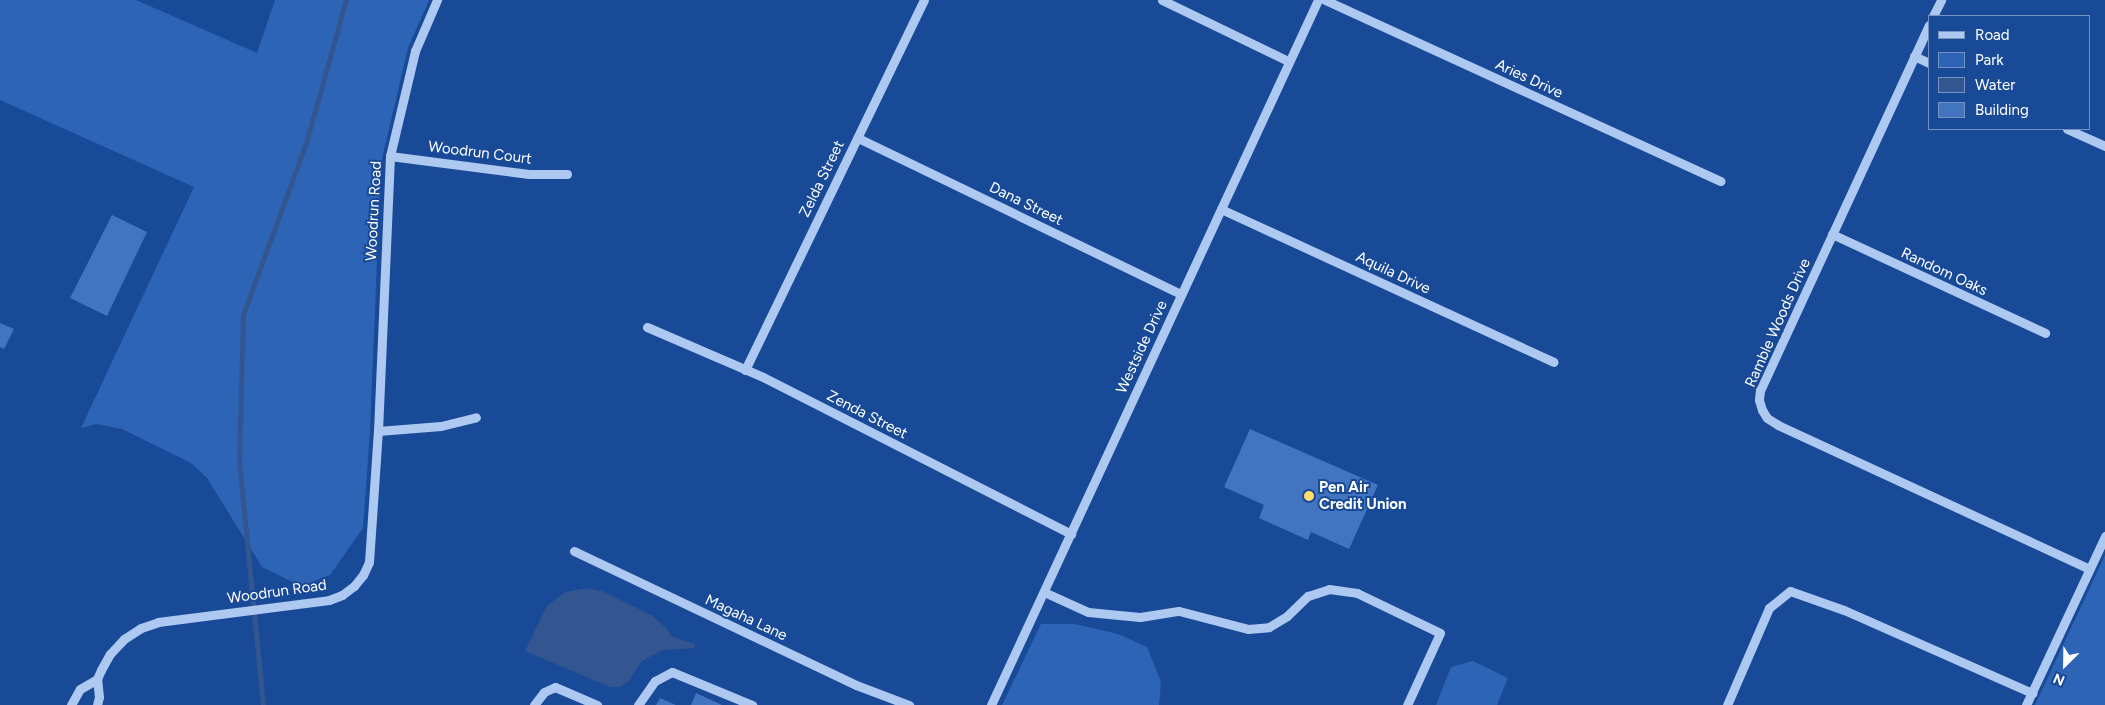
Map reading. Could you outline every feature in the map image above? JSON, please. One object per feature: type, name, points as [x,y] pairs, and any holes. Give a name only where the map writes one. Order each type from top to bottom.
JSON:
[{"type":"street","name":"Woodrun Road","points":[[71,705],[80,689],[97,679],[110,654],[124,639],[142,628],[158,622],[329,600],[342,595],[354,586],[363,575],[369,562],[378,431],[390,156],[415,51],[437,0]]},
{"type":"street","name":"Zelda Street","points":[[745,370],[924,0]]},
{"type":"street","points":[[1162,0],[1288,61]]},
{"type":"street","name":"Westside Drive","points":[[991,705],[1288,61],[1318,0]]},
{"type":"street","name":"Aries Drive","points":[[1325,0],[1721,181]]},
{"type":"street","points":[[1934,15],[1941,0]]},
{"type":"street","name":"Ramble Woods Drive","points":[[1928,27],[1760,390],[1759,400],[1767,418],[2089,569]]},
{"type":"street","points":[[1914,56],[1928,63]]},
{"type":"street","points":[[2070,130],[2105,146]]},
{"type":"street","name":"Dana Street","points":[[858,138],[1181,294]]},
{"type":"street","name":"Woodrun Court","points":[[390,156],[529,174],[567,174]]},
{"type":"street","name":"Aquila Drive","points":[[1221,209],[1553,362]]},
{"type":"street","name":"Random Oaks","points":[[1832,234],[2045,333]]},
{"type":"street","name":"Zenda Street","points":[[647,327],[763,377],[1071,534]]},
{"type":"street","points":[[378,431],[441,426],[476,417]]},
{"type":"street","points":[[2026,705],[2105,536]]},
{"type":"street","name":"Magaha Lane","points":[[574,552],[856,685],[909,705]]},
{"type":"street","points":[[1044,592],[1088,612],[1140,617],[1179,611],[1248,629],[1269,627],[1287,616],[1308,596],[1328,589],[1357,593],[1440,633],[1407,705]]},
{"type":"street","points":[[1727,705],[1769,608],[1790,591],[1844,610],[2032,693]]},
{"type":"street","points":[[638,705],[655,681],[672,672],[752,705]]},
{"type":"street","name":"Woodrun Road","points":[[97,679],[99,697],[97,705]]},
{"type":"street","points":[[536,702],[544,692],[556,688],[597,705]]},
{"type":"green space","points":[[0,0],[136,0],[257,53],[275,0],[429,0],[408,48],[381,163],[370,431],[363,528],[330,575],[301,586],[262,567],[207,478],[191,463],[122,429],[96,424],[81,428],[194,187],[0,100]]},
{"type":"green space","points":[[2105,555],[2105,705],[2035,705],[2093,581]]},
{"type":"green space","points":[[1041,624],[1075,624],[1118,634],[1147,647],[1161,682],[1159,705],[1002,705]]},
{"type":"green space","points":[[1473,661],[1508,678],[1497,705],[1436,705],[1451,667]]},
{"type":"water","points":[[587,588],[602,591],[653,616],[667,629],[671,636],[695,644],[694,648],[663,650],[651,656],[641,662],[628,682],[620,687],[610,687],[525,651],[547,606],[565,592]]},
{"type":"building","points":[[112,215],[147,232],[107,316],[70,298]]},
{"type":"building","points":[[0,323],[14,329],[4,349],[0,347]]},
{"type":"building","name":"Pen Air Credit Union","points":[[1250,429],[1378,485],[1349,549],[1311,532],[1308,540],[1259,518],[1264,505],[1224,487]]},
{"type":"building","points":[[696,693],[722,705],[691,705]]},
{"type":"building","points":[[660,698],[676,705],[656,705]]},
{"type":"waterway","points":[[263,705],[239,460],[243,315],[306,143],[346,0]]},
{"type":"place","name":"Pen Air Credit Union","points":[[1309,496]]}]
